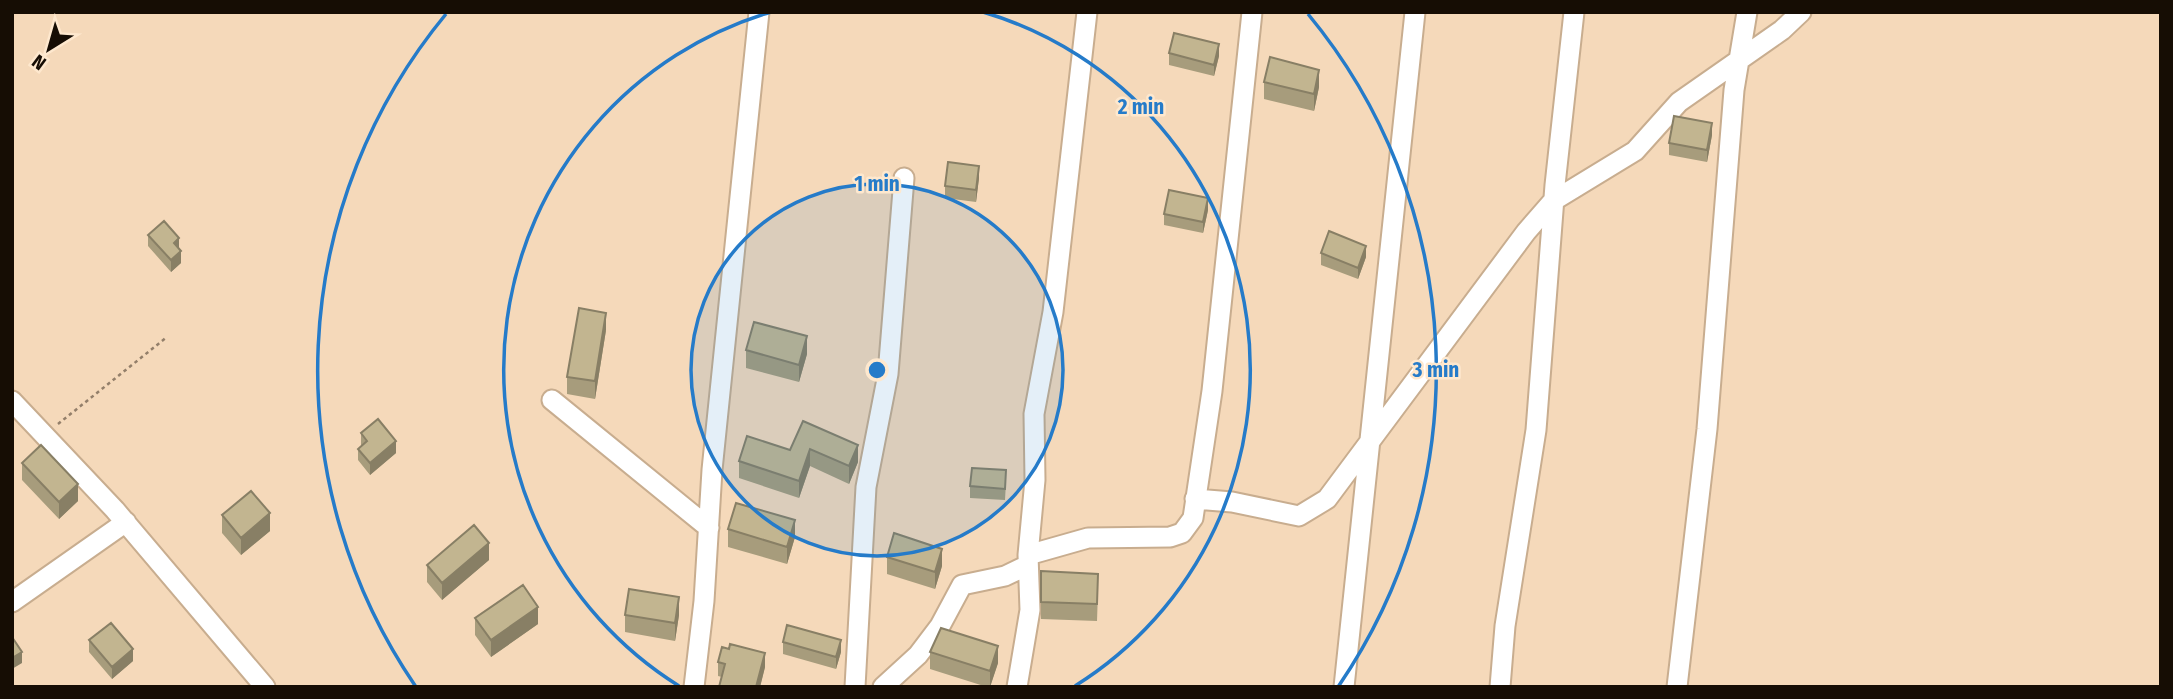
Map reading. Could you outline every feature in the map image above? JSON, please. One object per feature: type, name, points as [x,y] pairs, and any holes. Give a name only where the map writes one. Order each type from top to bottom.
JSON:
[{"type":"street","points":[[694,687],[712,470],[759,12]]},
{"type":"street","points":[[1017,687],[1030,610],[1028,560],[1035,480],[1034,414],[1053,312],[1087,12]]},
{"type":"street","points":[[883,687],[918,655],[940,626],[962,585],[1005,576],[1028,560],[1088,538],[1170,537],[1189,526],[1212,391],[1252,12]]},
{"type":"street","points":[[1344,687],[1415,12]]},
{"type":"street","points":[[1500,687],[1505,626],[1536,430],[1553,201],[1573,12]]},
{"type":"street","points":[[1676,687],[1707,429],[1734,90],[1747,12]]},
{"type":"street","points":[[1195,499],[1232,502],[1299,516],[1327,499],[1526,232],[1553,201],[1635,151],[1679,102],[1740,61],[1801,12]]},
{"type":"street","points":[[855,687],[866,487],[888,374],[904,178]]},
{"type":"street","points":[[552,400],[709,528]]},
{"type":"street","points":[[12,401],[126,522],[265,687]]},
{"type":"street","points":[[12,602],[126,522]]},
{"type":"path","points":[[45,435],[167,337]]},
{"type":"building","points":[[1174,33],[1219,44],[1214,65],[1169,53]]},
{"type":"building","points":[[1270,57],[1319,70],[1314,94],[1264,82]]},
{"type":"building","points":[[1674,116],[1712,123],[1707,150],[1669,143]]},
{"type":"building","points":[[948,162],[979,166],[976,190],[945,186]]},
{"type":"building","points":[[1169,190],[1208,198],[1203,222],[1164,214]]},
{"type":"building","points":[[164,221],[179,238],[174,243],[181,251],[171,260],[148,235]]},
{"type":"building","points":[[1329,231],[1366,246],[1358,268],[1321,253]]},
{"type":"building","points":[[579,308],[606,313],[595,381],[567,377]]},
{"type":"building","points":[[754,322],[807,336],[799,365],[746,350]]},
{"type":"building","points":[[378,419],[396,441],[370,463],[358,449],[367,441],[361,433]]},
{"type":"building","points":[[803,421],[858,445],[849,466],[810,449],[799,481],[739,461],[747,436],[790,450]]},
{"type":"building","points":[[41,445],[78,484],[59,502],[22,463]]},
{"type":"building","points":[[972,468],[1006,470],[1005,489],[970,486]]},
{"type":"building","points":[[251,491],[270,513],[241,538],[222,515]]},
{"type":"building","points":[[736,503],[795,520],[787,547],[728,529]]},
{"type":"building","points":[[474,525],[489,543],[442,583],[427,565]]},
{"type":"building","points":[[894,533],[942,549],[935,572],[887,557]]},
{"type":"building","points":[[1041,571],[1098,574],[1097,604],[1041,602]]},
{"type":"building","points":[[523,585],[538,607],[491,640],[475,618]]},
{"type":"building","points":[[629,589],[679,597],[675,623],[625,615]]},
{"type":"building","points":[[111,623],[133,649],[112,667],[89,640]]},
{"type":"building","points":[[787,625],[841,640],[836,657],[783,642]]},
{"type":"building","points":[[941,628],[998,646],[990,671],[930,652]]},
{"type":"building","points":[[12,637],[22,652],[12,658]]},
{"type":"building","points":[[730,644],[765,653],[756,687],[719,687],[725,664],[718,662],[722,647],[729,649]]}]
